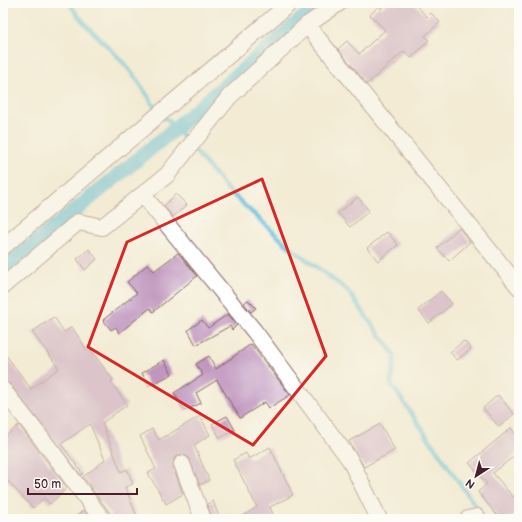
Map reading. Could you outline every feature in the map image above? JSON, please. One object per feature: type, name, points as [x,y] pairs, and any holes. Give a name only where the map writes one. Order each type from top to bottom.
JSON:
[{"type":"street","points":[[3,247],[290,3]]},
{"type":"street","points":[[3,286],[78,222],[102,227],[167,175],[229,98],[307,25],[339,3]]},
{"type":"street","points":[[307,25],[519,287]]},
{"type":"street","points":[[142,195],[255,332],[350,460],[379,519]]},
{"type":"street","points":[[3,390],[53,453],[102,519]]},
{"type":"street","points":[[182,464],[203,519]]},
{"type":"street","points":[[468,519],[477,517],[478,519]]},
{"type":"highlighted area","points":[[262,179],[326,356],[253,445],[88,347],[127,242]]},
{"type":"building","points":[[387,3],[414,3],[427,17],[431,13],[440,22],[425,36],[429,40],[411,58],[404,51],[367,84],[338,49],[347,41],[359,54],[385,30],[370,15],[379,6],[381,9]]},
{"type":"building","points":[[176,194],[187,205],[173,217],[164,206]]},
{"type":"building","points":[[358,197],[369,211],[350,227],[338,213]]},
{"type":"building","points":[[459,228],[470,242],[449,261],[437,248]]},
{"type":"building","points":[[387,232],[398,245],[378,261],[367,248]]},
{"type":"building","points":[[89,249],[97,259],[85,270],[77,259]]},
{"type":"building","points":[[178,253],[197,276],[153,312],[150,308],[119,333],[116,327],[111,330],[103,320],[137,293],[127,282],[148,264],[154,271]]},
{"type":"building","points":[[441,291],[452,304],[429,323],[418,310]]},
{"type":"building","points":[[248,300],[256,308],[251,312],[244,303]]},
{"type":"building","points":[[228,314],[237,325],[232,330],[230,326],[196,345],[188,330],[202,320],[208,328]]},
{"type":"building","points":[[54,317],[64,332],[72,327],[88,352],[91,350],[113,380],[111,382],[127,405],[102,423],[121,472],[127,469],[133,484],[125,487],[138,519],[111,519],[110,513],[83,477],[105,460],[90,424],[61,444],[83,474],[81,475],[10,384],[3,381],[3,351],[31,389],[59,368],[32,332]]},
{"type":"building","points":[[464,341],[471,349],[457,360],[450,352]]},
{"type":"building","points":[[251,344],[290,395],[269,408],[265,402],[240,418],[217,380],[196,393],[201,403],[185,411],[174,393],[203,375],[196,364],[209,356],[216,369]]},
{"type":"building","points":[[164,360],[172,374],[149,386],[142,373]]},
{"type":"building","points":[[498,395],[514,414],[499,427],[483,408]]},
{"type":"building","points":[[200,416],[210,435],[194,445],[209,480],[200,485],[188,457],[178,455],[174,458],[173,467],[183,494],[166,504],[148,473],[156,469],[140,436],[152,429],[159,440]]},
{"type":"building","points":[[227,416],[235,430],[220,438],[212,424]]},
{"type":"building","points":[[380,424],[395,450],[364,467],[349,441]]},
{"type":"building","points":[[19,425],[67,488],[50,504],[44,498],[33,508],[3,476],[3,438]]},
{"type":"building","points":[[511,428],[519,439],[519,452],[493,473],[513,497],[519,492],[519,511],[510,519],[500,519],[478,492],[487,484],[469,463]]},
{"type":"building","points":[[270,447],[293,495],[270,507],[275,519],[238,519],[257,507],[233,460],[246,453],[249,459]]},
{"type":"building","points":[[213,501],[220,519],[212,519],[207,504]]},
{"type":"building","points":[[84,510],[90,519],[72,519]]},
{"type":"waterway","points":[[69,3],[86,25],[130,71],[145,91],[157,112]]},
{"type":"waterway","points":[[3,269],[165,137],[321,3]]},
{"type":"waterway","points":[[162,117],[169,120],[227,189],[286,244],[347,290],[395,356],[391,384],[481,514]]}]
